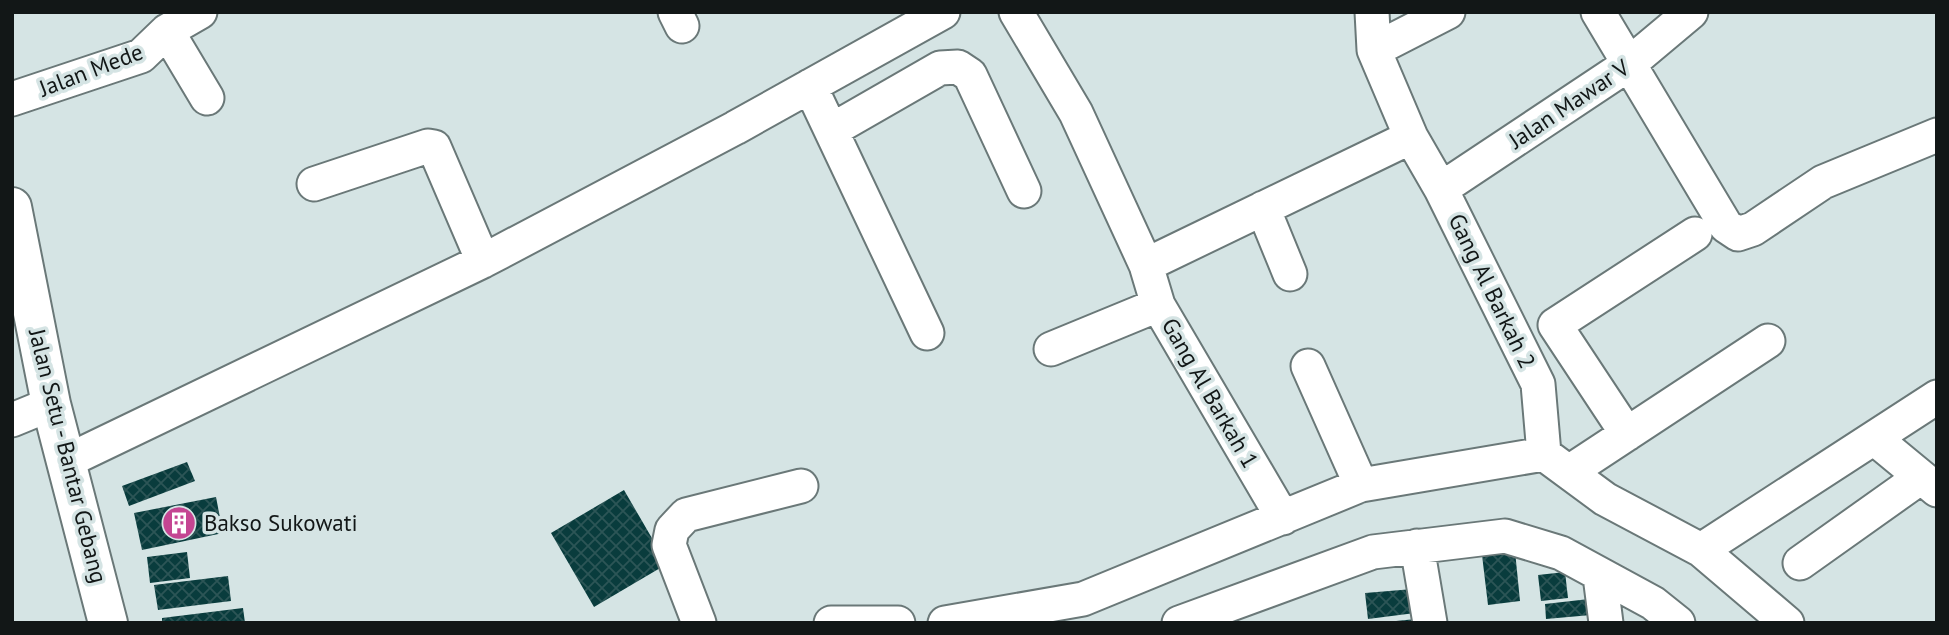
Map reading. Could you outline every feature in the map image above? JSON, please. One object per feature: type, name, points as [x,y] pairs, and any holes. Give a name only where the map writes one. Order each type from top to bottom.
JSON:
[{"type":"main road","name":"Jalan Setu - Bantar Gebang","points":[[12,207],[51,404],[108,623]]},
{"type":"street","name":"Jalan Mede","points":[[12,99],[141,56],[167,31],[200,12]]},
{"type":"street","points":[[66,461],[484,261],[943,12]]},
{"type":"street","name":"Gang Al Barkah 1","points":[[1016,12],[1076,113],[1146,265],[1158,305],[1283,518]]},
{"type":"street","points":[[1372,12],[1374,50],[1448,12]]},
{"type":"street","points":[[1598,12],[1726,226],[1738,234],[1753,229],[1824,182],[1937,135]]},
{"type":"street","name":"Jalan Mawar V","points":[[1441,189],[1629,64],[1692,12]]},
{"type":"street","points":[[167,31],[207,98]]},
{"type":"street","name":"Gang Al Barkah 2","points":[[1374,50],[1411,137],[1441,189],[1538,384],[1557,463]]},
{"type":"street","points":[[832,130],[940,68],[958,67],[970,75],[1024,191]]},
{"type":"street","points":[[810,86],[927,333]]},
{"type":"street","points":[[1146,265],[1411,137]]},
{"type":"street","points":[[314,184],[428,146],[434,147],[484,261]]},
{"type":"street","points":[[1262,208],[1290,274]]},
{"type":"street","points":[[1628,434],[1555,325],[1695,234]]},
{"type":"street","points":[[1051,349],[1158,305]]},
{"type":"street","points":[[945,623],[1083,599],[1361,485],[1557,463],[1628,434],[1768,341]]},
{"type":"street","points":[[1308,366],[1361,485]]},
{"type":"street","points":[[1701,550],[1937,397]]},
{"type":"street","points":[[12,420],[51,404]]},
{"type":"street","points":[[1800,563],[1929,484],[1874,438]]},
{"type":"street","points":[[1557,463],[1605,499],[1701,550],[1787,623]]},
{"type":"street","points":[[699,623],[669,545],[672,530],[686,515],[801,486]]},
{"type":"street","points":[[1190,621],[1373,552],[1505,536],[1561,553],[1653,603],[1678,623]]},
{"type":"street","points":[[1417,546],[1430,623]]},
{"type":"street","points":[[1600,576],[1606,623]]},
{"type":"street","points":[[831,623],[898,623]]},
{"type":"building","points":[[187,462],[195,481],[129,506],[122,486]]},
{"type":"building","points":[[624,490],[667,564],[594,607],[551,533]]},
{"type":"building","name":"Bakso Sukowati","points":[[216,497],[223,533],[142,550],[134,513]]},
{"type":"building","points":[[1515,551],[1520,601],[1488,605],[1482,555]]},
{"type":"building","points":[[187,552],[190,578],[150,583],[147,557]]},
{"type":"building","points":[[1565,572],[1568,598],[1541,601],[1538,575]]},
{"type":"building","points":[[228,576],[231,601],[158,610],[154,585]]},
{"type":"building","points":[[1413,589],[1415,613],[1368,619],[1365,593]]},
{"type":"building","points":[[1589,599],[1591,615],[1546,619],[1545,604]]},
{"type":"building","points":[[243,608],[245,623],[162,623],[162,618]]},
{"type":"building","points":[[1416,619],[1416,623],[1396,623],[1396,621]]},
{"type":"place","name":"Bakso Sukowati","points":[[179,523]]}]
